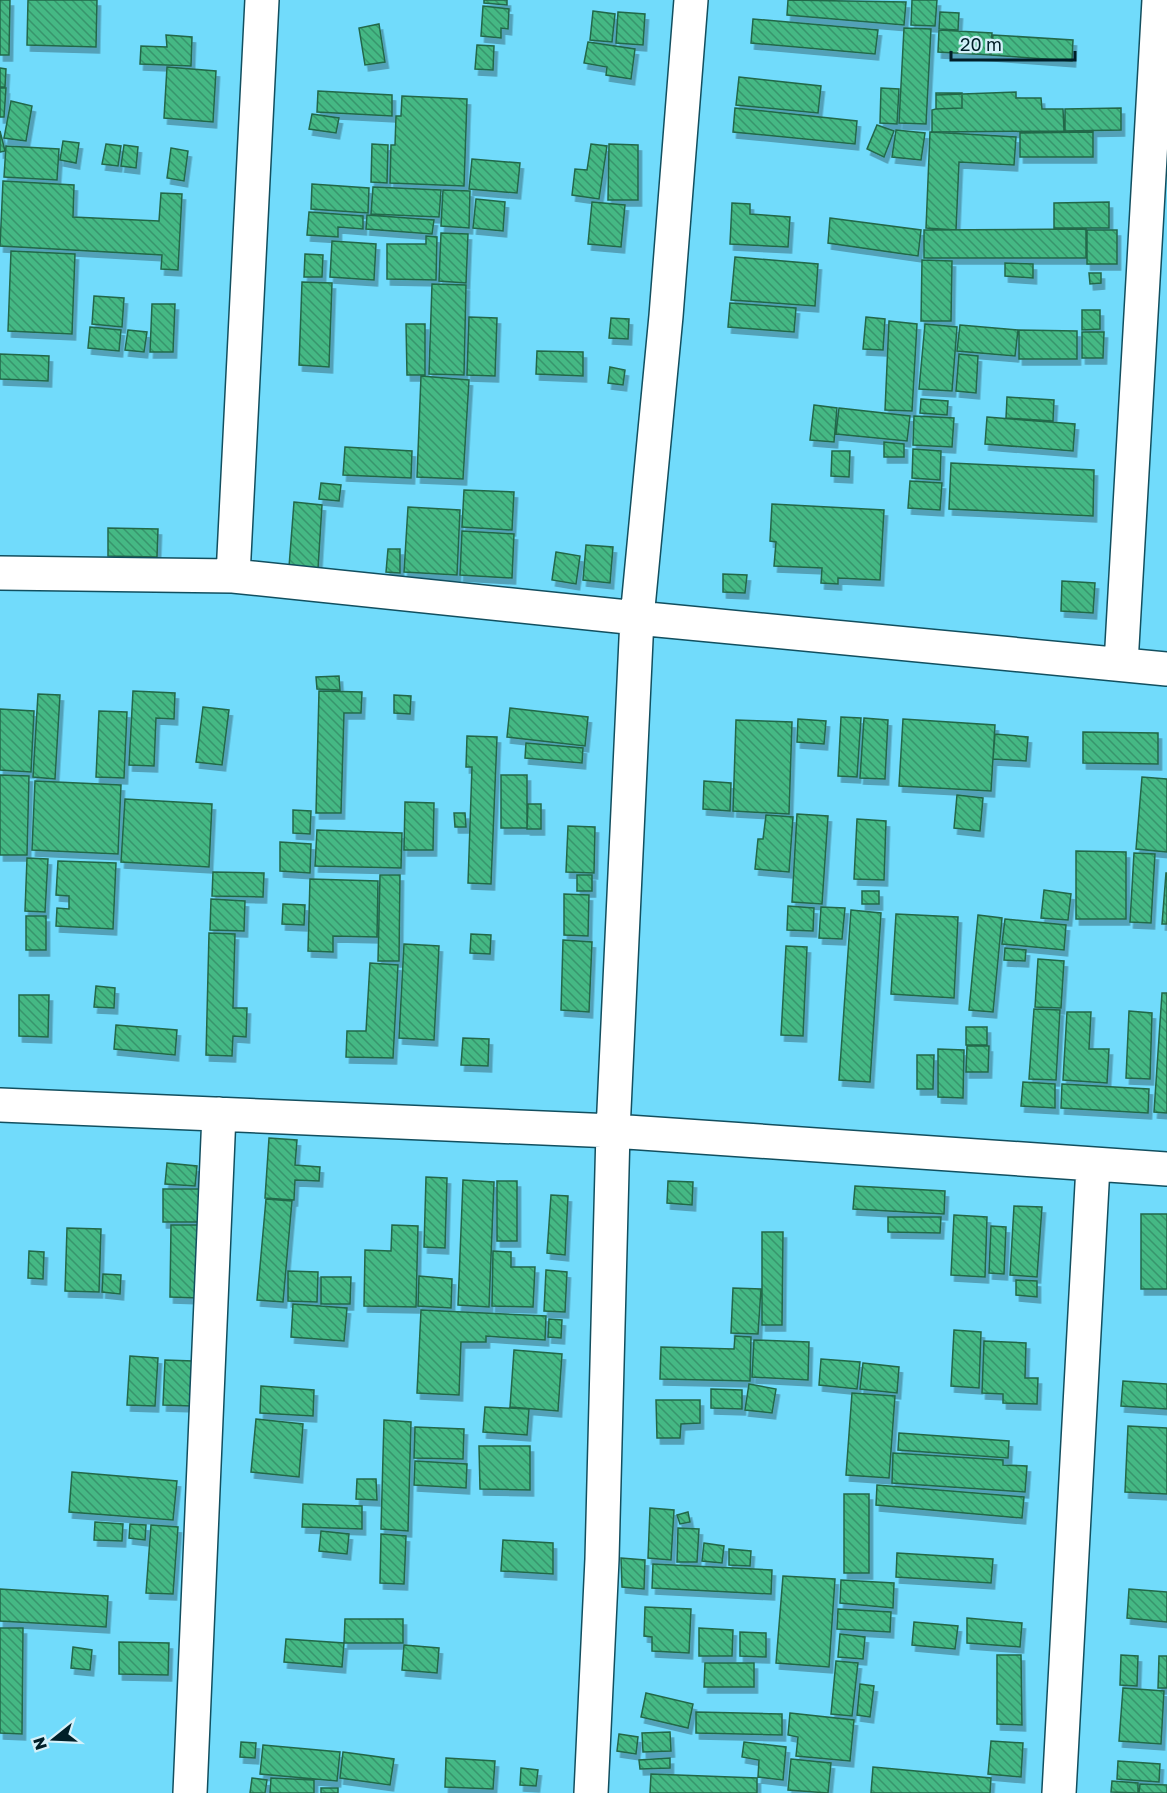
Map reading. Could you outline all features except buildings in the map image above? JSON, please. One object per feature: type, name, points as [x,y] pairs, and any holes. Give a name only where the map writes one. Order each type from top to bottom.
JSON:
[{"type":"street","points":[[233,576],[262,0]]},
{"type":"street","points":[[591,1793],[602,1559],[613,1131],[637,618],[666,316],[691,0]]},
{"type":"street","points":[[1121,664],[1159,0]]},
{"type":"street","points":[[0,573],[233,576],[1167,669]]},
{"type":"street","points":[[0,1105],[613,1131],[1093,1166],[1167,1169]]},
{"type":"street","points":[[190,1793],[219,1114]]},
{"type":"street","points":[[1059,1793],[1093,1166]]}]
